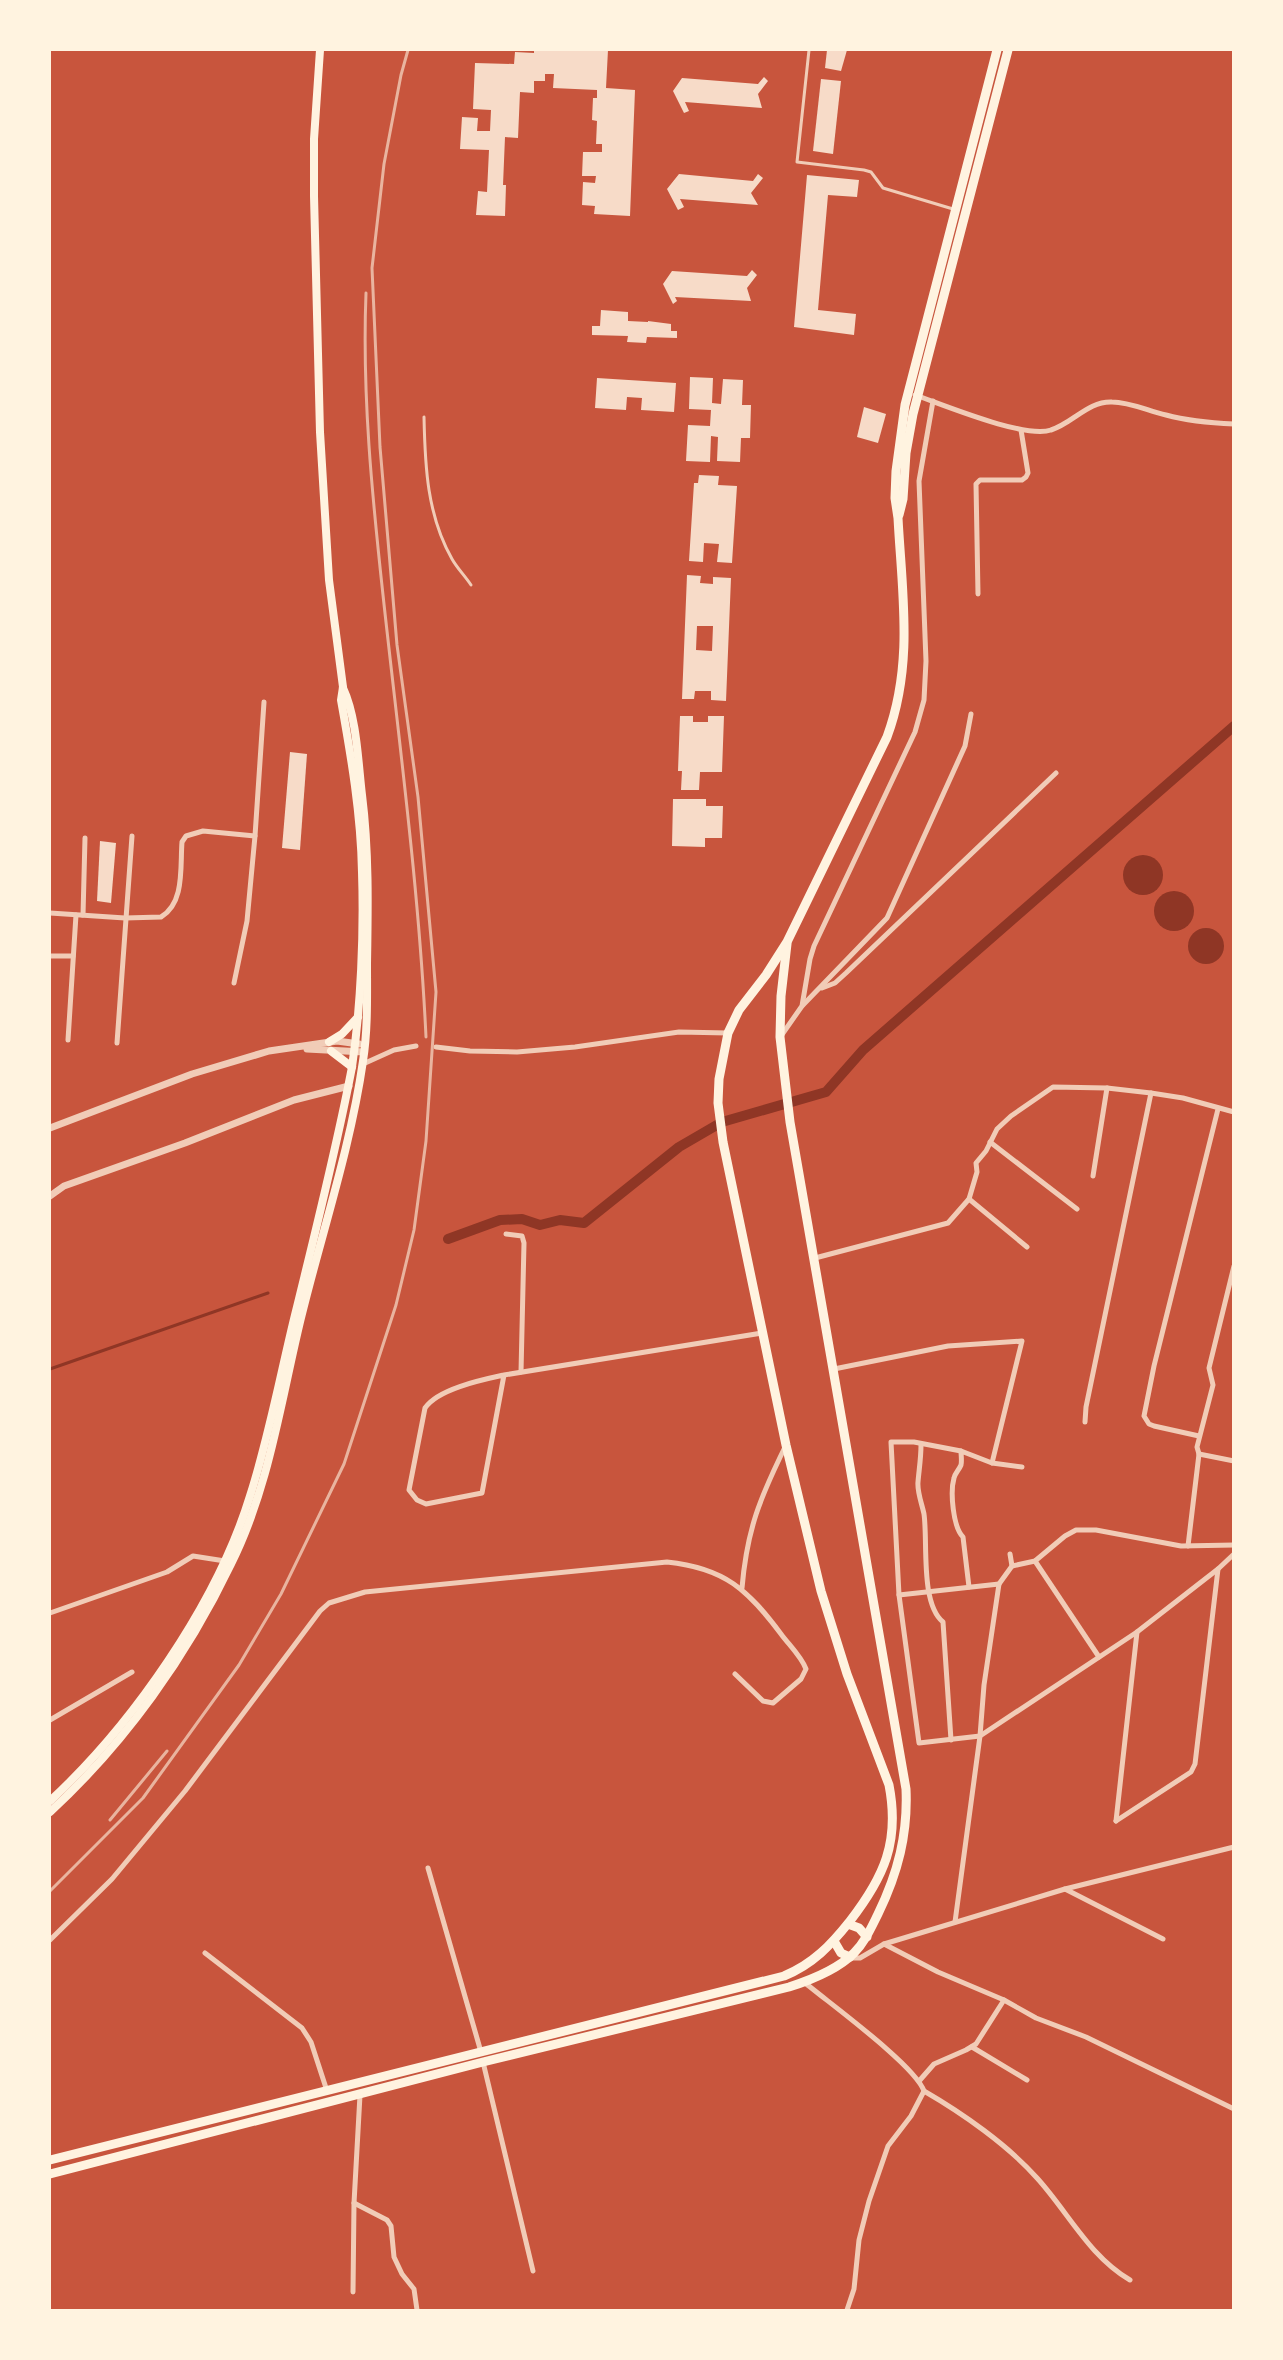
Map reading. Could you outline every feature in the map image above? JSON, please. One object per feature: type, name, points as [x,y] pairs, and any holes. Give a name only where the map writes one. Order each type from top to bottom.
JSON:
[{"type":"main road","points":[[50,1812],[99,1763],[149,1701],[197,1628],[232,1564],[245,1533],[269,1460],[363,1064],[369,869],[356,743],[348,699],[343,687],[329,580],[320,432],[314,139],[320,50]]},
{"type":"main road","points":[[50,2160],[784,1976],[814,1960],[834,1941],[872,1892],[883,1871],[892,1838],[892,1802],[882,1764],[834,1635],[786,1444],[723,1142],[718,1103],[720,1065],[728,1033],[740,1010],[787,942],[887,737],[899,701],[904,664],[904,639],[898,518],[903,499],[913,394],[955,209],[997,50]]},
{"type":"main road","points":[[913,394],[1008,50]]},
{"type":"main road","points":[[50,1801],[93,1757],[142,1696],[187,1631],[225,1561],[250,1497],[261,1458],[349,1086],[355,1047],[362,871],[358,810],[341,700],[343,687]]},
{"type":"main road","points":[[50,2174],[804,1982],[831,1970],[849,1958],[867,1936],[890,1889],[900,1859],[906,1828],[906,1789],[790,1122],[781,1058],[781,996],[787,942]]},
{"type":"main road","points":[[352,1067],[330,1047],[358,1016]]},
{"type":"main road","points":[[345,1102],[356,1101]]},
{"type":"main road","points":[[848,1924],[859,1928],[867,1936]]},
{"type":"main road","points":[[834,1941],[842,1953],[849,1958]]},
{"type":"street","points":[[913,394],[1021,430],[1041,432],[1051,430],[1089,408],[1106,402],[1116,402],[1166,416],[1206,423],[1233,424]]},
{"type":"street","points":[[802,1006],[808,966],[814,946],[915,732],[924,700],[926,661],[919,489],[922,454],[933,401]]},
{"type":"street","points":[[978,594],[976,484],[980,480],[1022,480],[1026,477],[1021,430]]},
{"type":"street","points":[[234,983],[247,921],[264,702]]},
{"type":"street","points":[[780,1037],[802,1006],[887,918],[963,752],[971,714]]},
{"type":"street","points":[[818,990],[835,983],[846,974],[1056,772]]},
{"type":"street","points":[[50,913],[125,918],[162,917],[175,905],[178,895],[182,842],[186,836],[203,831],[255,836]]},
{"type":"street","points":[[117,1043],[132,836]]},
{"type":"street","points":[[83,915],[85,838]]},
{"type":"street","points":[[68,1040],[76,915]]},
{"type":"street","points":[[50,956],[73,956]]},
{"type":"street","points":[[436,1047],[470,1051],[517,1052],[574,1047],[680,1032],[728,1033]]},
{"type":"street","points":[[50,1128],[210,1068],[268,1051],[330,1047],[342,1041],[355,1047],[365,1048]]},
{"type":"street","points":[[363,1064],[394,1050],[416,1046]]},
{"type":"street","points":[[50,1196],[64,1186],[294,1100],[349,1086]]},
{"type":"street","points":[[815,1258],[948,1223],[969,1199],[977,1172],[976,1163],[997,1129],[1011,1116],[1053,1087],[1107,1088],[1151,1093],[1183,1098],[1233,1112]]},
{"type":"street","points":[[1093,1176],[1107,1088]]},
{"type":"street","points":[[1085,1422],[1086,1407],[1151,1093]]},
{"type":"street","points":[[1199,1436],[1149,1424],[1144,1416],[1144,1410],[1218,1109]]},
{"type":"street","points":[[990,1142],[1077,1209]]},
{"type":"street","points":[[969,1199],[1027,1246]]},
{"type":"street","points":[[506,1234],[522,1236],[524,1243],[521,1372]]},
{"type":"street","points":[[1188,1545],[1199,1454],[1197,1447],[1213,1385],[1209,1368],[1233,1266]]},
{"type":"street","points":[[504,1375],[482,1493],[426,1504],[417,1500],[409,1490],[424,1408],[431,1398],[504,1375],[762,1333]]},
{"type":"street","points":[[834,1369],[948,1346],[1022,1341],[992,1463]]},
{"type":"street","points":[[1022,1467],[992,1463],[961,1451],[914,1442],[891,1442],[899,1595],[919,1743],[980,1736],[1137,1632],[1218,1569],[1233,1554]]},
{"type":"street","points":[[742,1588],[745,1555],[753,1520],[786,1444]]},
{"type":"street","points":[[921,1445],[918,1483],[924,1516],[929,1590],[937,1617],[943,1622],[951,1740]]},
{"type":"street","points":[[961,1451],[961,1466],[954,1477],[954,1512],[957,1531],[963,1537],[969,1587]]},
{"type":"street","points":[[1199,1454],[1233,1461]]},
{"type":"street","points":[[955,1922],[980,1736],[984,1685],[999,1584],[1012,1566],[1035,1561],[1065,1536],[1076,1530],[1096,1530],[1188,1545],[1233,1545]]},
{"type":"street","points":[[1010,1554],[1012,1566]]},
{"type":"street","points":[[50,1612],[167,1572],[193,1556],[225,1561]]},
{"type":"street","points":[[1035,1561],[1100,1657]]},
{"type":"street","points":[[50,1940],[112,1879],[185,1791],[320,1611],[329,1603],[365,1592],[667,1562],[691,1564],[710,1570],[742,1588],[759,1605],[805,1665],[805,1672],[801,1679],[777,1702],[770,1703],[762,1701],[735,1674]]},
{"type":"street","points":[[1137,1632],[1116,1821],[1191,1772],[1195,1764],[1218,1569]]},
{"type":"street","points":[[899,1595],[999,1584]]},
{"type":"street","points":[[50,1720],[132,1672]]},
{"type":"street","points":[[849,1958],[860,1958],[884,1944],[1065,1889],[1233,1847]]},
{"type":"street","points":[[428,1868],[481,2052]]},
{"type":"street","points":[[1065,1889],[1163,1939]]},
{"type":"street","points":[[884,1944],[938,1972],[1004,2000],[1036,2018],[1086,2037],[1233,2109]]},
{"type":"street","points":[[205,1953],[302,2028],[311,2042],[327,2091]]},
{"type":"street","points":[[804,1982],[890,2052],[920,2080],[924,2091],[985,2132],[1036,2177],[1101,2259],[1130,2280]]},
{"type":"street","points":[[920,2080],[934,2064],[972,2047],[1004,2000]]},
{"type":"street","points":[[972,2047],[1027,2080]]},
{"type":"street","points":[[483,2062],[533,2271]]},
{"type":"street","points":[[847,2310],[854,2289],[859,2240],[869,2201],[888,2146],[911,2116],[924,2091]]},
{"type":"street","points":[[353,2292],[354,2203],[360,2095]]},
{"type":"street","points":[[354,2203],[387,2220],[391,2226],[394,2257],[402,2274],[414,2289],[417,2310]]},
{"type":"lane","points":[[809,50],[797,162],[871,172],[883,188],[955,209]]},
{"type":"lane","points":[[424,417],[427,484],[432,511],[452,559],[471,585]]},
{"type":"shaded area","points":[[1143,855],[1157,861],[1163,875],[1157,889],[1143,895],[1129,889],[1123,875],[1129,861]]},
{"type":"shaded area","points":[[1174,891],[1188,897],[1194,911],[1188,925],[1174,931],[1160,925],[1154,911],[1160,897]]},
{"type":"shaded area","points":[[1206,928],[1219,933],[1224,946],[1219,959],[1206,964],[1193,959],[1188,946],[1193,933]]},
{"type":"building","points":[[534,50],[608,50],[606,88],[635,90],[630,216],[594,214],[595,206],[582,205],[583,182],[595,183],[596,176],[582,176],[583,152],[602,152],[602,144],[596,144],[597,121],[592,120],[593,98],[597,98],[597,90],[553,88],[554,74],[545,74],[545,81],[534,81],[534,93],[520,92],[518,138],[505,137],[503,185],[506,185],[505,216],[476,215],[478,191],[487,192],[489,150],[460,149],[462,117],[478,118],[477,131],[490,131],[491,110],[473,109],[475,63],[514,64],[515,52],[534,53]]},
{"type":"building","points":[[827,50],[847,50],[841,71],[825,68]]},
{"type":"building","points":[[764,77],[768,81],[758,94],[762,108],[685,102],[689,111],[684,113],[673,91],[682,78],[758,84]]},
{"type":"building","points":[[821,79],[841,81],[833,154],[813,151]]},
{"type":"building","points":[[679,174],[753,181],[758,174],[763,178],[751,193],[758,205],[680,199],[684,207],[678,210],[667,189]]},
{"type":"building","points":[[807,175],[859,180],[857,197],[828,195],[818,310],[856,314],[854,335],[794,327]]},
{"type":"building","points":[[752,270],[757,275],[747,288],[751,301],[675,297],[677,301],[673,304],[663,284],[672,271],[747,276]]},
{"type":"building","points":[[601,310],[628,312],[628,321],[671,324],[671,331],[677,331],[677,338],[647,337],[646,343],[627,342],[628,336],[592,335],[592,326],[600,326]]},
{"type":"building","points":[[690,377],[713,378],[712,403],[721,404],[723,379],[743,380],[742,405],[751,405],[750,438],[741,438],[740,462],[717,461],[718,437],[711,436],[710,462],[686,461],[688,425],[710,426],[711,410],[689,409]]},
{"type":"building","points":[[597,378],[676,383],[674,412],[641,410],[642,398],[627,397],[626,410],[595,408]]},
{"type":"building","points":[[864,407],[886,414],[878,443],[857,437]]},
{"type":"building","points":[[699,475],[719,476],[718,485],[737,486],[732,563],[717,562],[719,544],[704,543],[703,562],[689,561],[694,483],[698,483]]},
{"type":"building","points":[[687,575],[701,576],[700,583],[713,584],[713,577],[731,578],[726,701],[711,700],[711,691],[695,691],[694,699],[682,699]],"holes":[[[697,626],[713,626],[712,651],[696,650]]]},
{"type":"building","points":[[680,716],[693,716],[693,722],[708,722],[708,716],[724,716],[722,772],[700,772],[699,790],[681,790],[682,771],[678,771]]},
{"type":"building","points":[[290,752],[307,754],[300,850],[282,848]]},
{"type":"building","points":[[673,799],[706,799],[706,806],[723,806],[722,838],[705,838],[705,847],[672,846]]},
{"type":"building","points":[[100,841],[116,843],[111,903],[97,901]]},
{"type":"waterway","points":[[448,1239],[500,1220],[522,1219],[540,1225],[560,1220],[584,1223],[679,1147],[722,1122],[826,1092],[863,1050],[1234,726]]},
{"type":"waterway","points":[[50,1369],[268,1293]]},
{"type":"railway","points":[[50,1891],[143,1798],[239,1665],[281,1594],[344,1464],[396,1305],[414,1230],[426,1141],[436,992],[418,797],[397,645],[380,447],[372,268],[384,164],[408,50]]},
{"type":"railway","points":[[366,293],[365,369],[372,482],[414,871],[426,1037]]},
{"type":"railway","points":[[110,1820],[167,1751]]}]
